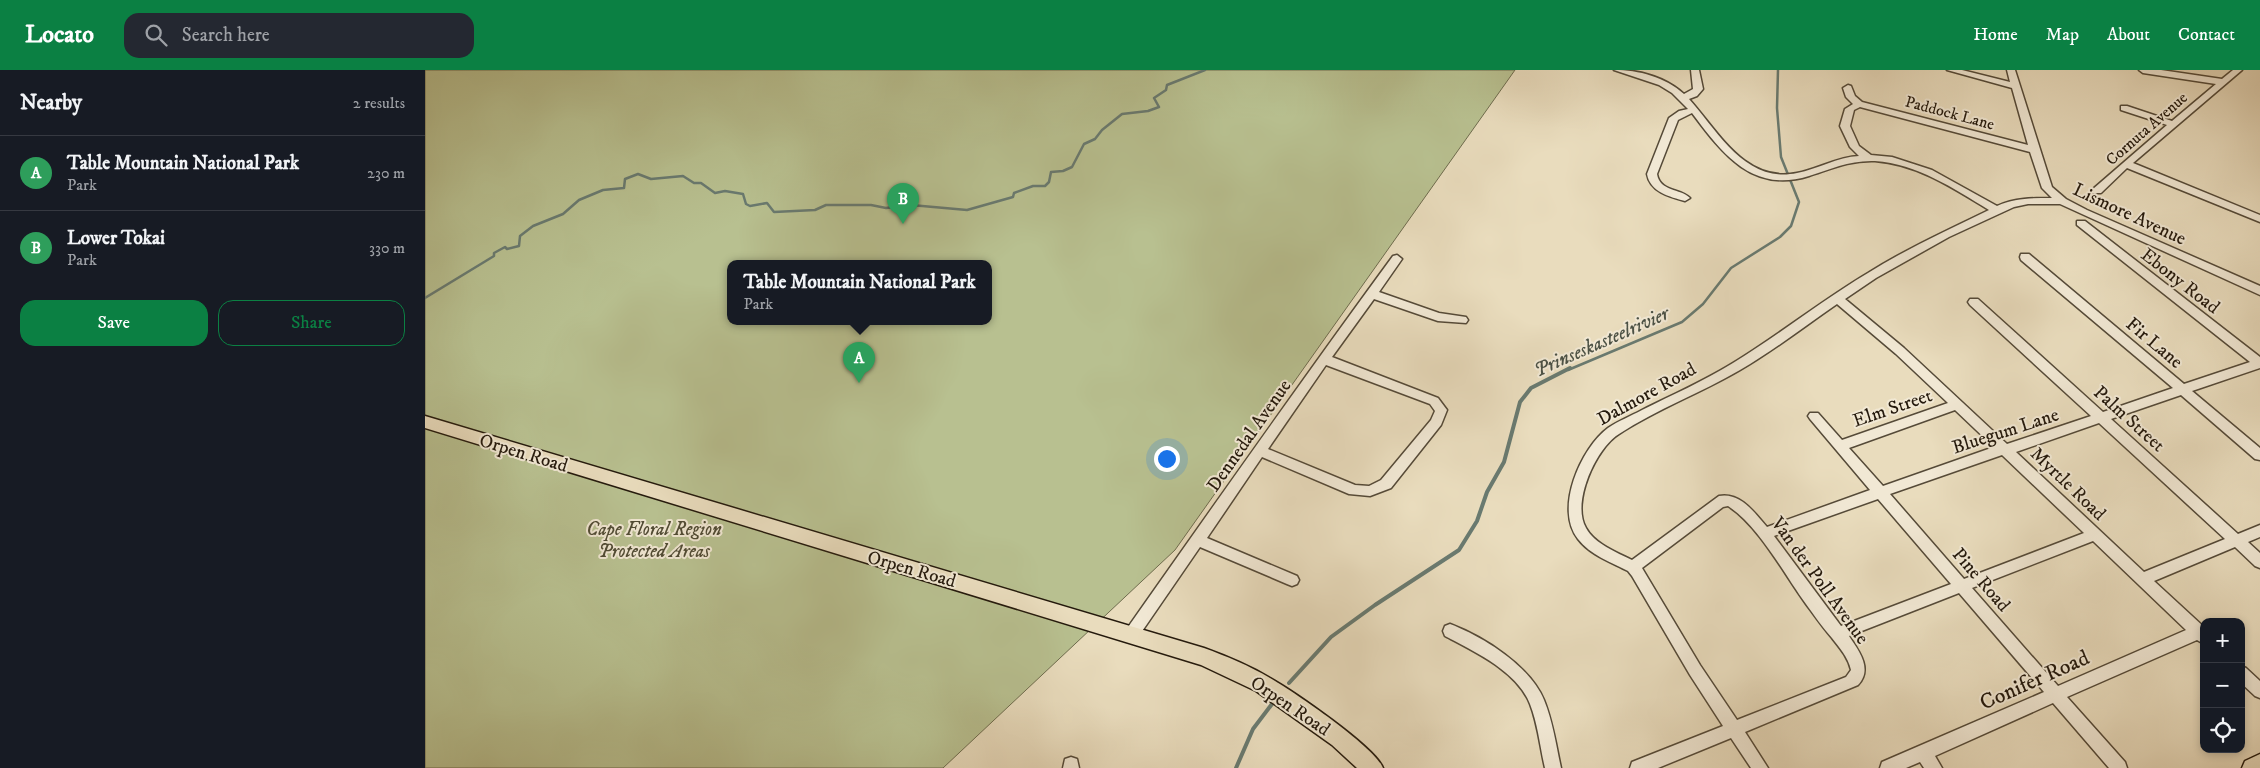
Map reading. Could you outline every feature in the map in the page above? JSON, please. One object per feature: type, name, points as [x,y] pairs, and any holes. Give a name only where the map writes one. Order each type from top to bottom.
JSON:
[{"type":"main road","name":"Orpen Road","points":[[425,422],[1204,657],[1251,677],[1339,738],[1373,768]]},
{"type":"main road","points":[[2252,768],[2260,764]]},
{"type":"street","points":[[1618,70],[1661,83],[1683,98],[1717,139],[1748,169],[1765,175],[1799,177],[1839,162],[1867,158],[1902,162],[1930,171],[1997,210]]},
{"type":"street","points":[[1683,98],[1694,94],[1699,89],[1695,70]]},
{"type":"street","points":[[1951,70],[2014,86]]},
{"type":"street","name":"Lismore Avenue","points":[[2011,70],[2014,86],[2047,188],[2062,201],[2260,291]]},
{"type":"street","points":[[2143,70],[2223,82]]},
{"type":"street","name":"Cornuta Avenue","points":[[2097,191],[2126,164],[2238,70]]},
{"type":"street","points":[[1848,88],[1851,97],[1859,104],[1850,109],[1846,116],[1845,126],[1855,147],[1867,158]]},
{"type":"street","name":"Paddock Lane","points":[[1859,104],[2034,150]]},
{"type":"street","points":[[2124,108],[2173,124]]},
{"type":"street","points":[[1685,198],[1657,186],[1652,178],[1652,174],[1674,118],[1682,112],[1693,110]]},
{"type":"street","points":[[2126,164],[2260,219]]},
{"type":"street","name":"Dalmore Road","points":[[1760,768],[1733,730],[1633,568],[1593,545],[1578,528],[1574,514],[1580,482],[1590,458],[1600,442],[1625,424],[1735,367],[1838,299],[1872,274],[1997,210],[2019,202],[2062,201]]},
{"type":"street","name":"Ebony Road","points":[[2081,223],[2260,363]]},
{"type":"street","name":"Fir Lane","points":[[2025,257],[2260,455]]},
{"type":"street","name":"Dennedal Avenue","points":[[1131,634],[1324,359],[1397,259]]},
{"type":"street","points":[[1371,294],[1438,317],[1462,320]]},
{"type":"street","name":"Myrtle Road","points":[[1838,299],[1900,351],[2200,634]]},
{"type":"street","name":"Palm Street","points":[[1974,302],[2260,562]]},
{"type":"street","points":[[1260,451],[1353,490],[1370,491],[1385,484],[1437,422],[1441,410],[1434,401],[1324,359]]},
{"type":"street","name":"Bluegum Lane","points":[[1763,534],[2260,363]]},
{"type":"street","name":"Elm Street","points":[[1839,446],[1957,405]]},
{"type":"street","name":"Pine Road","points":[[1813,416],[2119,768]]},
{"type":"street","name":"Van der Poll Avenue","points":[[1633,568],[1723,500],[1734,502],[1763,534],[1837,634],[1858,666],[1857,677],[1844,685],[1733,730]]},
{"type":"street","points":[[2142,579],[2260,531]]},
{"type":"street","points":[[1837,634],[2094,535]]},
{"type":"street","points":[[1197,540],[1293,580]]},
{"type":"street","points":[[1450,632],[1475,644],[1529,686],[1539,707],[1553,768]]},
{"type":"street","name":"Conifer Road","points":[[1889,768],[2055,694],[2200,635]]},
{"type":"street","points":[[2245,677],[2260,691]]},
{"type":"street","points":[[1638,768],[1733,730]]},
{"type":"street","points":[[1923,753],[1934,768]]},
{"type":"green space","name":"Cape Floral Region Protected Areas","points":[[425,70],[1515,70],[1175,550],[943,768],[425,768]]},
{"type":"waterway","points":[[425,298],[494,256],[494,253],[505,247],[507,249],[519,246],[520,236],[533,226],[563,214],[579,200],[603,190],[624,188],[625,179],[638,174],[651,179],[683,176],[694,183],[701,183],[715,193],[725,191],[743,194],[746,204],[750,206],[767,203],[774,212],[815,210],[826,205],[871,205],[886,208],[911,205],[967,210],[1013,197],[1014,193],[1033,186],[1045,186],[1049,182],[1051,172],[1063,171],[1072,167],[1084,144],[1095,139],[1102,130],[1122,114],[1148,111],[1159,107],[1154,98],[1166,90],[1167,85],[1205,70]]},
{"type":"waterway","name":"Prinseskasteelrivier","points":[[1568,370],[1682,322],[1703,304],[1731,268],[1780,237],[1791,226],[1799,202],[1781,157],[1777,108],[1778,70]]},
{"type":"waterway","name":"Prinseskasteelrivier","points":[[1289,683],[1331,637],[1375,605],[1459,550],[1477,521],[1487,492],[1504,462],[1520,402],[1531,388],[1570,368]]},
{"type":"waterway","name":"Prinseskasteelrivier","points":[[1236,768],[1253,729],[1272,704]]},
{"type":"place","name":"Lower Tokai","points":[[903,224]]},
{"type":"place","name":"Table Mountain National Park","points":[[859,383]]}]
